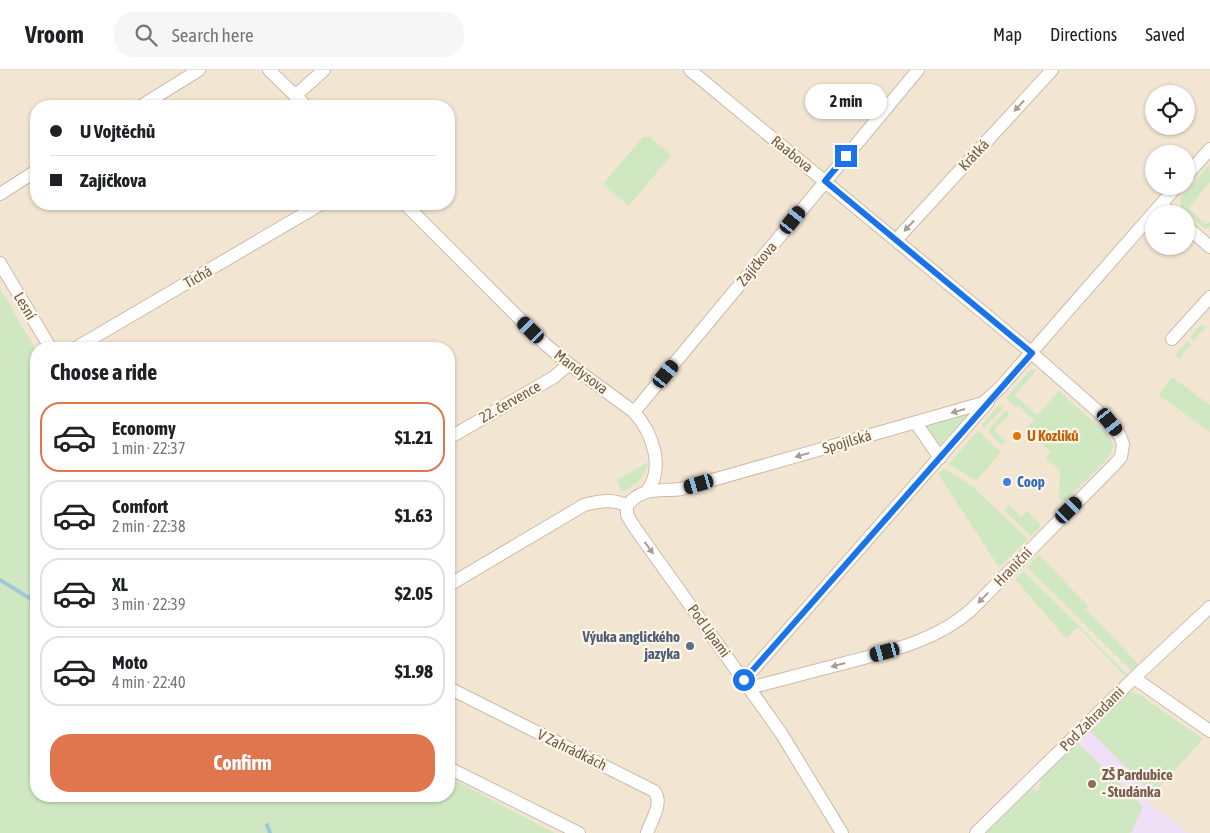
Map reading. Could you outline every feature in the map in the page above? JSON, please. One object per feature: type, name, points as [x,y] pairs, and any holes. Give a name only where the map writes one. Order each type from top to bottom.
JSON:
[{"type":"street","points":[[151,100],[199,70]]},
{"type":"street","points":[[269,70],[299,100]]},
{"type":"street","points":[[295,96],[324,70]]},
{"type":"street","name":"Raabova","points":[[690,70],[1032,353]]},
{"type":"street","name":"Zajíčkova","points":[[634,412],[918,70]]},
{"type":"street","name":"Krátká","points":[[896,240],[1052,70]]},
{"type":"street","points":[[1195,166],[1210,148]]},
{"type":"street","points":[[0,194],[30,175]]},
{"type":"street","name":"Spojilská","points":[[646,492],[681,489],[983,403],[1000,388],[1032,353],[1169,195]]},
{"type":"street","name":"Tichá","points":[[86,342],[311,210]]},
{"type":"street","name":"Mandysova","points":[[411,210],[545,344],[568,364],[634,412],[644,424],[652,442],[654,453],[654,476],[646,492]]},
{"type":"street","points":[[1195,234],[1210,247]]},
{"type":"street","name":"Lesní","points":[[0,263],[47,342]]},
{"type":"street","points":[[1172,339],[1210,298]]},
{"type":"street","name":"Hraniční","points":[[746,684],[886,652],[941,632],[971,610],[1115,464],[1121,457],[1123,444],[1110,422],[1032,353]]},
{"type":"street","name":"22. července","points":[[455,434],[554,376],[568,364]]},
{"type":"street","points":[[746,684],[1000,388]]},
{"type":"street","points":[[916,423],[940,458]]},
{"type":"street","points":[[455,582],[584,505],[607,501],[627,506],[632,500],[646,492]]},
{"type":"street","name":"Pod Lipami","points":[[627,506],[627,515],[634,526],[781,733],[842,833]]},
{"type":"street","name":"Pod Zahradami","points":[[976,833],[1134,678],[1210,607]]},
{"type":"street","points":[[1134,678],[1210,731]]},
{"type":"street","name":"V Zahrádkách","points":[[455,691],[654,791],[657,794],[658,802],[647,833]]},
{"type":"street","points":[[455,771],[579,833]]},
{"type":"shaded area","points":[[0,70],[1210,70],[1210,833],[555,833],[455,780],[455,342],[31,342],[0,288]]},
{"type":"shaded area","name":"ZŠ Pardubice - Studánka","points":[[1090,731],[1153,794],[1147,802],[1190,833],[986,833],[1032,788],[1036,791],[1040,789],[1041,779]]},
{"type":"green space","points":[[643,137],[650,137],[671,155],[629,206],[603,184]]},
{"type":"green space","points":[[1209,165],[1210,182],[1191,205],[1181,205],[1180,199],[1183,195],[1195,195],[1195,181]]},
{"type":"green space","points":[[1195,214],[1206,224],[1210,222],[1210,227],[1205,229],[1195,220]]},
{"type":"green space","points":[[0,288],[31,342],[30,802],[455,802],[455,780],[555,833],[0,833]]},
{"type":"green space","points":[[1202,324],[1207,328],[1194,342],[1190,337]]},
{"type":"green space","points":[[1187,341],[1192,345],[1188,347],[1179,359],[1175,355]]},
{"type":"green space","points":[[1031,369],[1037,370],[1015,395],[1037,415],[1059,391],[1107,434],[1114,445],[1108,458],[1063,501],[1059,500],[1060,470],[1046,458],[1051,452],[1026,429],[1034,420],[1018,405],[1016,407],[1006,398]]},
{"type":"green space","points":[[1172,377],[1210,405],[1210,432],[1159,395]]},
{"type":"green space","points":[[999,405],[1003,408],[984,428],[982,425]]},
{"type":"green space","points":[[1005,411],[1010,413],[994,430],[1006,441],[1002,446],[988,431]]},
{"type":"green space","points":[[969,414],[940,445],[925,427],[926,425]]},
{"type":"green space","points":[[978,431],[1001,452],[976,481],[949,464]]},
{"type":"green space","points":[[648,462],[639,480],[631,487],[622,491],[617,480]]},
{"type":"green space","points":[[943,470],[947,470],[972,486],[1028,539],[999,567],[938,474]]},
{"type":"green space","points":[[1009,505],[1021,517],[1027,511],[1040,523],[1040,527],[1031,536],[1004,510]]},
{"type":"green space","points":[[1039,555],[1088,606],[1086,609],[1139,665],[1132,671],[1027,567]]},
{"type":"green space","points":[[1024,571],[1128,675],[1126,677],[1078,627],[1066,638],[1015,579]]},
{"type":"green space","points":[[1128,693],[1140,695],[1203,739],[1153,794],[1090,731]]},
{"type":"green space","name":"ZŠ Pardubice - Studánka","points":[[1078,743],[1143,807],[1131,833],[986,833],[1032,788],[1036,791],[1040,789],[1041,779]]},
{"type":"waterway","points":[[0,580],[30,598]]},
{"type":"waterway","points":[[267,825],[270,833]]},
{"type":"place","name":"U Kozlíků","points":[[1017,436]]},
{"type":"place","name":"Coop","points":[[1007,482]]},
{"type":"place","name":"Výuka anglického jazyka","points":[[690,646]]},
{"type":"place","name":"ZŠ Pardubice - Studánka","points":[[1092,784]]},
{"type":"route","points":[[744,680],[1032,353],[825,181],[846,156]]}]
